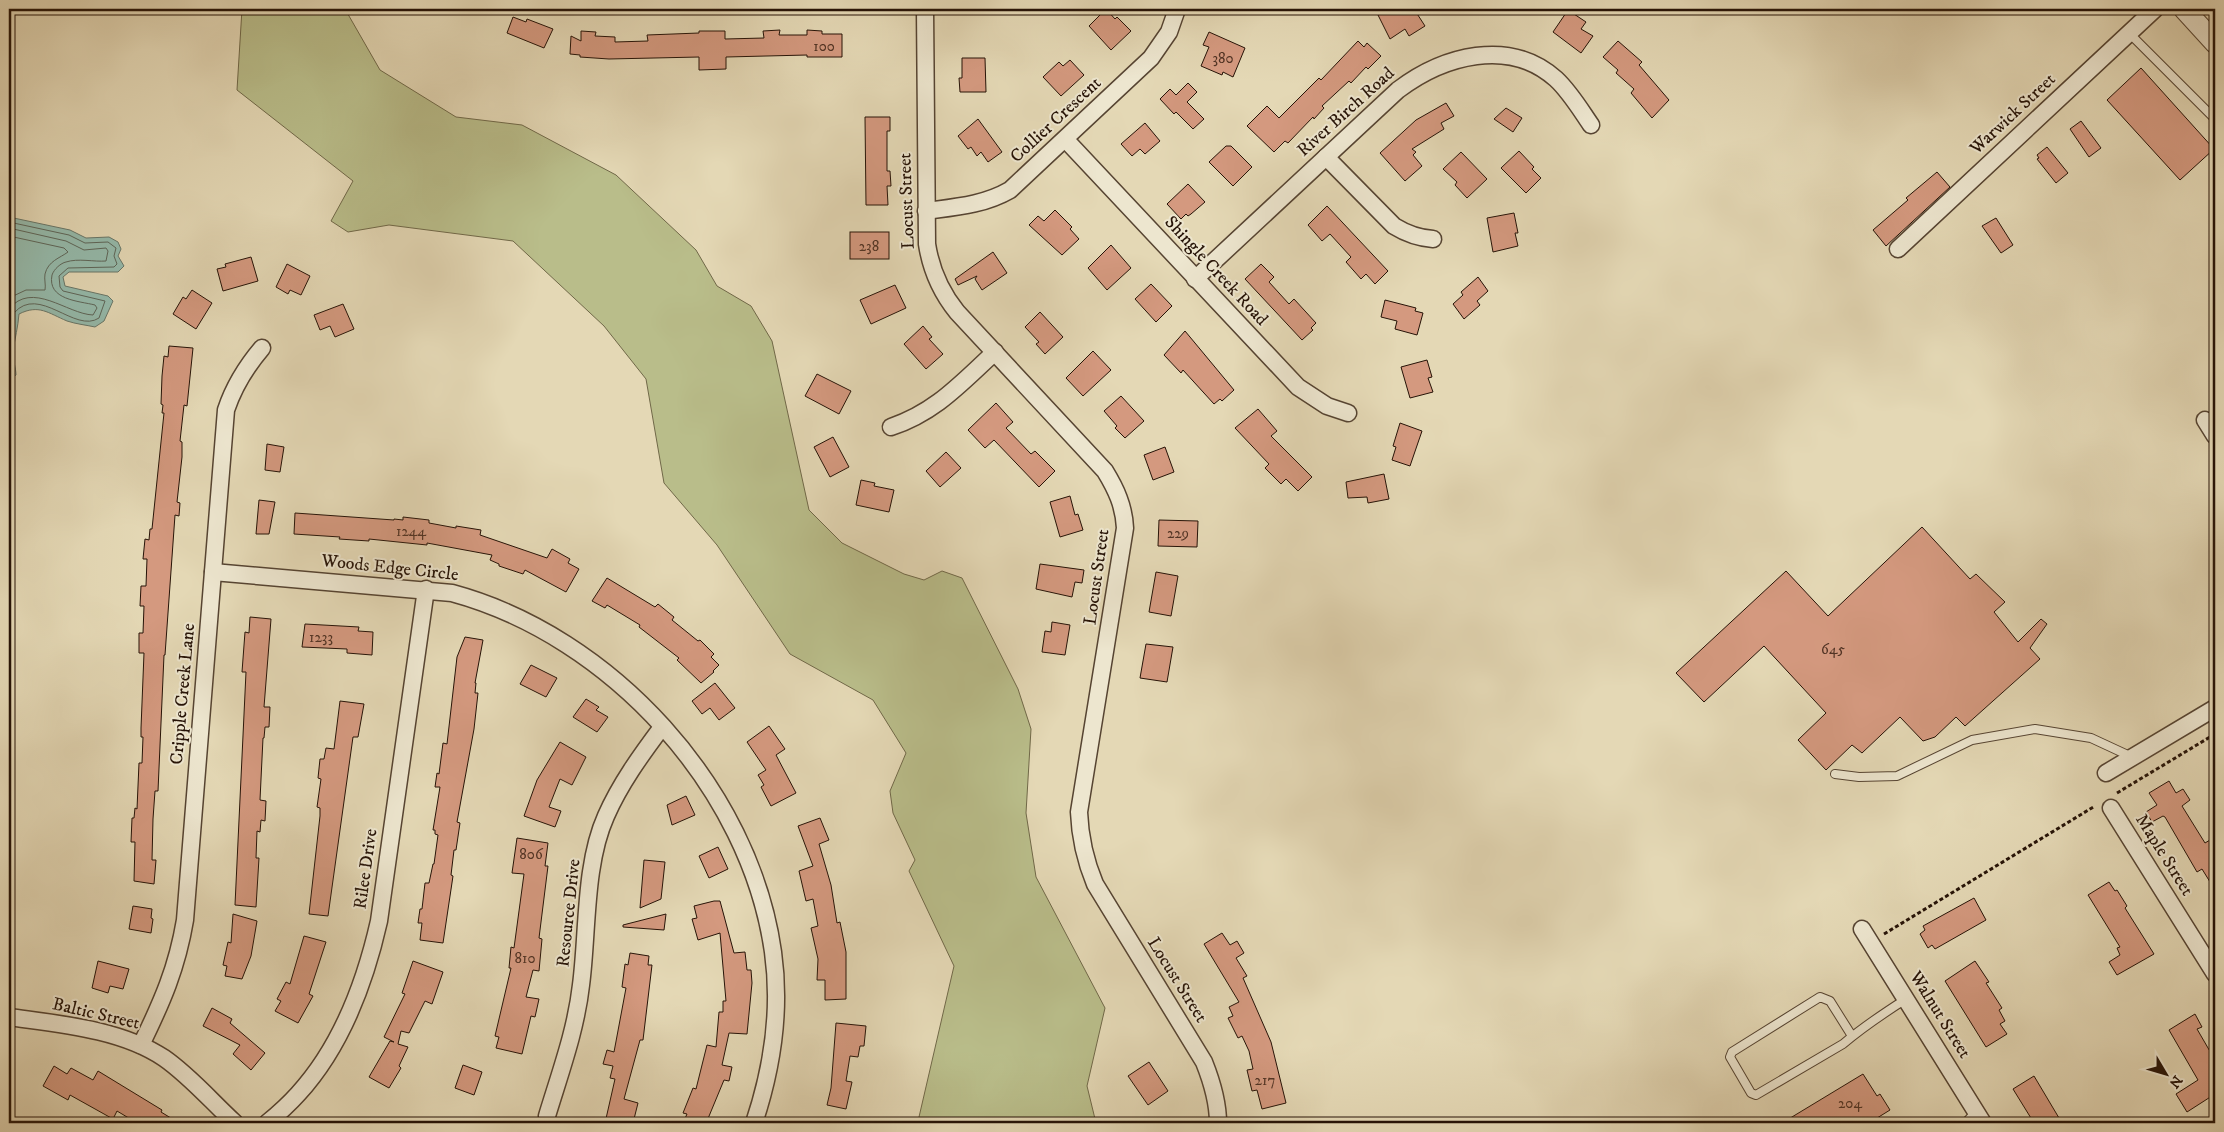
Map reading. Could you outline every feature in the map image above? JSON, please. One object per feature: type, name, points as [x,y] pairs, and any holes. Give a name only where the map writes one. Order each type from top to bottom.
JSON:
[{"type":"street","name":"Locust Street","points":[[925,9],[927,244],[929,261],[936,280],[946,299],[1105,471],[1116,488],[1122,504],[1125,528],[1079,812],[1080,835],[1086,863],[1095,884],[1204,1062],[1213,1084],[1218,1107],[1218,1123]]},
{"type":"street","name":"Collier Crescent","points":[[926,211],[980,203],[994,199],[1010,190],[1066,140],[1159,49],[1169,32],[1177,9]]},
{"type":"street","name":"Warwick Street","points":[[1898,249],[2155,9]]},
{"type":"street","points":[[2184,9],[2215,43]]},
{"type":"street","name":"River Birch Road","points":[[1195,279],[1398,90],[1414,78],[1455,59],[1483,54],[1506,56],[1526,61],[1544,70],[1556,80],[1575,101],[1591,125]]},
{"type":"street","name":"Shingle Creek Road","points":[[1066,140],[1195,279],[1298,386],[1327,406],[1348,413]]},
{"type":"street","points":[[1326,157],[1394,226],[1420,238],[1433,239]]},
{"type":"street","name":"Cripple Creek Lane","points":[[141,1045],[170,984],[180,949],[185,920],[226,410],[234,388],[246,367],[262,348]]},
{"type":"street","points":[[891,427],[910,420],[944,400],[995,352]]},
{"type":"street","points":[[2205,420],[2215,436]]},
{"type":"street","name":"Woods Edge Circle","points":[[213,572],[426,589],[452,593],[478,600],[518,616],[588,657],[618,681],[662,727],[690,760],[723,809],[738,836],[753,872],[767,916],[776,990],[775,1027],[768,1072],[754,1123]]},
{"type":"street","name":"Rilee Drive","points":[[268,1123],[298,1094],[319,1068],[344,1026],[359,992],[371,957],[379,921],[426,589]]},
{"type":"street","points":[[2106,773],[2215,708]]},
{"type":"street","name":"Resource Drive","points":[[547,1116],[570,1044],[581,986],[589,891],[598,838],[605,817],[621,786],[640,755],[662,727]]},
{"type":"street","name":"Maple Street","points":[[2108,803],[2215,974]]},
{"type":"street","name":"Walnut Street","points":[[1866,935],[1906,999],[1975,1120]]},
{"type":"street","name":"Baltic Street","points":[[9,1017],[110,1035],[141,1045],[164,1058],[180,1071],[235,1123]]},
{"type":"lane","points":[[2129,33],[2215,119]]},
{"type":"lane","points":[[2208,110],[2215,103]]},
{"type":"lane","points":[[1835,774],[1859,777],[1897,776],[1972,740],[2035,729],[2091,738],[2132,757]]},
{"type":"lane","points":[[1852,1036],[1830,1001],[1820,997],[1732,1052],[1730,1056],[1751,1093],[1756,1096],[1844,1044],[1864,1026],[1906,999]]},
{"type":"path","points":[[1866,935],[2108,803],[2215,734]]},
{"type":"green space","points":[[242,9],[345,9],[380,70],[456,117],[522,125],[616,175],[696,250],[717,286],[751,306],[772,341],[809,510],[842,543],[904,574],[924,580],[942,571],[962,578],[1018,689],[1031,729],[1026,813],[1036,877],[1105,1008],[1087,1086],[1096,1123],[921,1123],[919,1117],[954,966],[909,871],[915,860],[893,813],[890,791],[906,753],[873,700],[790,654],[717,545],[664,483],[646,379],[604,326],[513,241],[389,225],[348,232],[331,221],[353,181],[237,90]]},
{"type":"water","points":[[9,217],[70,230],[86,238],[109,237],[118,242],[121,249],[118,256],[124,266],[118,272],[69,272],[63,277],[65,286],[108,296],[113,301],[104,321],[95,327],[70,322],[38,310],[19,314],[13,353],[16,375],[9,381]]},
{"type":"building","points":[[1106,9],[1115,19],[1117,17],[1131,31],[1111,50],[1089,26]]},
{"type":"building","points":[[1375,9],[1414,9],[1425,26],[1409,36],[1405,29],[1390,39]]},
{"type":"building","points":[[1568,10],[1586,22],[1581,29],[1593,36],[1581,53],[1553,32]]},
{"type":"building","points":[[513,17],[526,22],[527,19],[553,29],[544,48],[507,33]]},
{"type":"building","points":[[780,30],[779,35],[807,35],[807,30],[822,31],[822,34],[842,34],[842,57],[807,57],[807,55],[726,57],[726,69],[699,70],[699,57],[609,59],[580,57],[580,55],[570,54],[571,36],[581,41],[581,31],[596,32],[595,36],[615,37],[615,42],[648,41],[647,35],[699,33],[699,31],[725,31],[725,39],[764,38],[763,31]]},
{"type":"building","points":[[1209,32],[1245,48],[1233,77],[1223,72],[1222,75],[1201,66],[1209,47],[1203,45]]},
{"type":"building","points":[[1358,41],[1364,47],[1367,43],[1381,56],[1368,69],[1366,67],[1351,83],[1349,81],[1322,106],[1324,108],[1314,119],[1313,117],[1288,143],[1285,141],[1274,152],[1247,126],[1267,106],[1279,118],[1319,78],[1321,80]]},
{"type":"building","points":[[1618,41],[1642,62],[1639,65],[1669,100],[1652,118],[1631,93],[1634,89],[1616,73],[1618,70],[1603,57]]},
{"type":"building","points":[[962,58],[985,58],[986,92],[960,92],[959,78],[962,78]]},
{"type":"building","points":[[1070,60],[1084,75],[1061,96],[1043,77],[1059,62],[1063,66]]},
{"type":"building","points":[[2141,68],[2214,149],[2180,180],[2107,100]]},
{"type":"building","points":[[1188,83],[1197,92],[1187,102],[1204,119],[1193,129],[1176,112],[1174,114],[1160,99],[1170,89],[1176,95]]},
{"type":"building","points":[[1446,103],[1454,116],[1441,123],[1444,129],[1412,149],[1416,152],[1413,155],[1422,166],[1405,181],[1380,153],[1416,120]]},
{"type":"building","points":[[1506,108],[1522,118],[1513,132],[1494,119]]},
{"type":"building","points":[[865,117],[890,117],[890,131],[887,131],[887,171],[890,171],[891,186],[887,186],[888,205],[866,205]]},
{"type":"building","points":[[978,119],[1002,152],[988,162],[981,152],[977,156],[971,147],[968,149],[958,136]]},
{"type":"building","points":[[2081,121],[2101,148],[2089,157],[2070,129]]},
{"type":"building","points":[[1145,123],[1160,141],[1145,154],[1140,149],[1132,156],[1121,144]]},
{"type":"building","points":[[1226,146],[1231,146],[1252,167],[1233,186],[1209,162]]},
{"type":"building","points":[[2047,147],[2068,173],[2056,183],[2037,159],[2039,158],[2037,155]]},
{"type":"building","points":[[1519,151],[1534,167],[1532,169],[1541,178],[1526,193],[1501,168]]},
{"type":"building","points":[[1461,152],[1487,179],[1467,198],[1455,185],[1457,182],[1443,169]]},
{"type":"building","points":[[1937,172],[1950,187],[1886,246],[1873,230],[1908,200],[1906,198]]},
{"type":"building","points":[[1188,184],[1205,202],[1191,214],[1188,216],[1186,214],[1181,219],[1167,204]]},
{"type":"building","points":[[1327,206],[1388,271],[1375,284],[1366,274],[1361,279],[1346,262],[1351,257],[1330,234],[1322,241],[1308,225]]},
{"type":"building","points":[[1055,210],[1072,227],[1070,229],[1079,239],[1062,255],[1029,225],[1038,216],[1044,221]]},
{"type":"building","points":[[1514,213],[1518,233],[1515,233],[1518,246],[1493,252],[1487,218]]},
{"type":"building","points":[[1996,218],[2013,245],[2001,253],[1982,226]]},
{"type":"building","points":[[850,232],[889,232],[889,259],[850,259]]},
{"type":"building","points":[[1111,245],[1131,268],[1107,290],[1088,268]]},
{"type":"building","points":[[993,252],[1007,273],[982,290],[975,279],[977,276],[958,285],[955,279]]},
{"type":"building","points":[[251,257],[258,281],[223,291],[217,269],[226,267],[225,264]]},
{"type":"building","points":[[287,264],[310,276],[301,295],[290,290],[288,294],[276,287]]},
{"type":"building","points":[[1261,264],[1274,277],[1269,282],[1289,304],[1294,299],[1316,323],[1311,328],[1313,330],[1302,340],[1245,279]]},
{"type":"building","points":[[1478,277],[1488,291],[1477,301],[1480,305],[1464,319],[1453,304],[1463,295],[1461,292]]},
{"type":"building","points":[[1151,284],[1172,306],[1156,322],[1135,299]]},
{"type":"building","points":[[895,285],[906,308],[871,324],[860,300]]},
{"type":"building","points":[[192,290],[212,303],[196,329],[173,314],[183,297],[186,299]]},
{"type":"building","points":[[1385,300],[1416,308],[1415,311],[1423,313],[1417,335],[1395,329],[1397,321],[1381,317]]},
{"type":"building","points":[[343,304],[354,329],[335,337],[330,326],[320,330],[314,315]]},
{"type":"building","points":[[1040,312],[1063,337],[1045,354],[1036,344],[1039,342],[1025,327]]},
{"type":"building","points":[[923,326],[932,337],[929,339],[943,354],[926,369],[904,344]]},
{"type":"building","points":[[1185,331],[1234,390],[1222,401],[1220,399],[1214,404],[1183,370],[1181,373],[1164,355]]},
{"type":"building","points":[[169,346],[193,348],[187,406],[184,405],[180,441],[182,442],[182,457],[177,502],[180,503],[179,516],[175,515],[164,655],[158,791],[155,791],[153,819],[152,860],[156,860],[154,884],[134,881],[135,842],[131,842],[132,818],[134,818],[135,808],[137,809],[139,763],[142,763],[143,737],[141,737],[141,728],[144,653],[139,653],[139,633],[143,633],[144,606],[140,606],[141,586],[146,586],[147,559],[143,559],[145,539],[149,540],[150,529],[152,529],[164,413],[162,413],[163,405],[161,404],[162,376],[164,356],[168,357]]},
{"type":"building","points":[[1093,351],[1111,370],[1083,396],[1066,378]]},
{"type":"building","points":[[1427,360],[1432,377],[1428,378],[1433,392],[1410,398],[1401,367]]},
{"type":"building","points":[[817,374],[851,391],[839,414],[805,396]]},
{"type":"building","points":[[1121,396],[1144,421],[1125,438],[1115,428],[1117,426],[1104,411]]},
{"type":"building","points":[[996,403],[1013,422],[1006,428],[1031,454],[1035,451],[1055,471],[1039,487],[994,440],[985,448],[968,430]]},
{"type":"building","points":[[1258,409],[1277,431],[1271,436],[1312,477],[1298,491],[1286,479],[1281,484],[1265,468],[1269,464],[1235,428]]},
{"type":"building","points":[[1400,423],[1422,431],[1410,466],[1392,460],[1396,447],[1393,446]]},
{"type":"building","points":[[833,437],[849,467],[830,477],[814,447]]},
{"type":"building","points":[[267,444],[284,447],[280,472],[265,470]]},
{"type":"building","points":[[1165,447],[1174,472],[1153,480],[1144,455]]},
{"type":"building","points":[[946,452],[961,468],[940,487],[926,471]]},
{"type":"building","points":[[1384,474],[1389,499],[1368,503],[1367,497],[1348,498],[1346,482]]},
{"type":"building","points":[[861,480],[875,483],[874,486],[894,490],[889,512],[856,505]]},
{"type":"building","points":[[1070,496],[1075,515],[1078,514],[1083,530],[1060,537],[1050,502]]},
{"type":"building","points":[[259,500],[275,502],[269,534],[256,534]]},
{"type":"building","points":[[295,513],[394,520],[403,520],[403,517],[429,520],[429,523],[456,528],[456,526],[481,530],[480,535],[547,558],[552,549],[570,559],[568,563],[579,569],[566,592],[525,570],[523,574],[499,566],[499,564],[490,560],[492,555],[427,543],[427,545],[294,534]]},
{"type":"building","points":[[1159,520],[1198,521],[1197,547],[1158,546]]},
{"type":"building","points":[[1922,527],[1970,579],[1976,574],[2005,602],[1994,612],[2018,642],[2041,619],[2047,624],[2030,648],[2040,659],[1965,726],[1956,717],[1935,737],[1923,741],[1900,717],[1862,753],[1852,745],[1826,770],[1798,740],[1826,713],[1764,646],[1704,702],[1676,673],[1786,571],[1828,616]]},
{"type":"building","points":[[1040,564],[1084,570],[1082,583],[1075,582],[1072,597],[1036,589]]},
{"type":"building","points":[[1156,572],[1178,576],[1171,616],[1149,612]]},
{"type":"building","points":[[607,578],[655,607],[658,604],[674,617],[672,620],[698,641],[700,640],[714,654],[711,657],[719,665],[714,672],[701,683],[677,660],[679,658],[639,627],[640,625],[607,605],[605,608],[592,601]]},
{"type":"building","points":[[250,617],[271,619],[264,707],[270,707],[269,727],[265,727],[263,738],[260,800],[266,801],[265,821],[261,820],[260,832],[257,831],[256,858],[259,858],[256,907],[235,905],[246,672],[242,672],[245,632],[249,633]]},
{"type":"building","points":[[1052,622],[1070,625],[1065,655],[1042,652],[1045,631],[1051,632]]},
{"type":"building","points":[[305,624],[359,627],[358,631],[373,632],[372,655],[347,653],[347,649],[302,647]]},
{"type":"building","points":[[465,637],[483,640],[475,683],[475,693],[478,693],[474,729],[457,822],[460,823],[456,850],[454,850],[451,875],[453,876],[443,943],[420,940],[422,923],[418,923],[420,909],[422,909],[425,883],[429,883],[434,864],[438,835],[433,830],[440,787],[435,787],[437,773],[439,774],[443,743],[447,744],[457,657]]},
{"type":"building","points":[[1146,644],[1173,647],[1167,682],[1140,678]]},
{"type":"building","points":[[531,665],[557,678],[546,697],[520,684]]},
{"type":"building","points":[[715,683],[735,708],[719,720],[710,708],[702,714],[692,701]]},
{"type":"building","points":[[586,699],[599,707],[596,710],[608,717],[597,732],[573,717]]},
{"type":"building","points":[[340,701],[364,704],[358,737],[353,737],[328,916],[309,914],[320,816],[320,808],[317,807],[321,779],[318,778],[320,759],[324,759],[326,748],[334,749]]},
{"type":"building","points":[[769,726],[785,749],[776,755],[796,793],[771,806],[761,787],[764,785],[758,775],[766,770],[747,742]]},
{"type":"building","points":[[560,742],[586,757],[572,785],[560,779],[549,807],[561,811],[555,827],[524,816],[537,780]]},
{"type":"building","points":[[2169,781],[2176,793],[2183,789],[2190,800],[2182,806],[2205,843],[2215,837],[2215,890],[2202,869],[2197,872],[2165,817],[2163,816],[2152,822],[2146,812],[2157,805],[2149,793]]},
{"type":"building","points":[[686,796],[695,815],[672,825],[667,805]]},
{"type":"building","points":[[820,818],[829,840],[819,844],[831,885],[837,923],[840,922],[846,952],[846,999],[825,1000],[825,980],[817,980],[818,959],[811,928],[818,926],[813,899],[806,901],[799,871],[813,866],[798,826]]},
{"type":"building","points":[[517,838],[548,843],[545,866],[548,866],[539,938],[542,939],[539,971],[533,970],[526,997],[539,999],[535,1017],[531,1016],[522,1054],[496,1048],[499,1037],[495,1036],[511,968],[509,968],[511,947],[514,948],[524,874],[512,873]]},
{"type":"building","points":[[718,847],[728,869],[709,878],[699,856]]},
{"type":"building","points":[[644,860],[665,862],[661,899],[640,908]]},
{"type":"building","points":[[2109,882],[2115,891],[2117,890],[2127,906],[2125,908],[2154,954],[2117,975],[2109,962],[2120,955],[2117,948],[2120,947],[2088,895]]},
{"type":"building","points":[[1974,898],[1986,920],[1935,949],[1932,945],[1928,948],[1920,934],[1925,930],[1923,926]]},
{"type":"building","points":[[720,901],[734,953],[745,952],[747,970],[751,970],[752,983],[747,1034],[729,1033],[722,1065],[732,1067],[729,1081],[724,1080],[707,1121],[703,1119],[701,1123],[683,1123],[687,1114],[683,1113],[693,1088],[696,1089],[707,1045],[716,1047],[719,1012],[723,1012],[723,1001],[726,1001],[720,933],[698,940],[692,919],[697,918],[694,906]]},
{"type":"building","points":[[133,906],[152,909],[151,933],[129,929]]},
{"type":"building","points":[[233,914],[257,921],[251,956],[242,979],[225,976],[227,966],[223,965],[228,942],[231,943]]},
{"type":"building","points":[[666,914],[664,930],[623,927],[623,925]]},
{"type":"building","points":[[1222,933],[1230,945],[1237,941],[1244,953],[1236,958],[1247,976],[1243,978],[1271,1042],[1286,1103],[1262,1109],[1257,1090],[1252,1091],[1247,1070],[1253,1069],[1249,1051],[1242,1036],[1238,1038],[1228,1018],[1233,1016],[1229,1007],[1239,1002],[1204,944]]},
{"type":"building","points":[[304,936],[326,942],[309,994],[313,996],[298,1023],[275,1011],[281,1001],[277,999],[286,982],[290,984]]},
{"type":"building","points":[[630,953],[649,956],[648,965],[652,965],[643,1040],[640,1040],[624,1099],[638,1103],[633,1123],[618,1121],[617,1123],[605,1123],[615,1079],[610,1078],[613,1066],[603,1064],[607,1050],[614,1052],[626,988],[622,987],[625,964],[628,965]]},
{"type":"building","points":[[98,961],[129,969],[123,989],[110,986],[108,993],[92,988]]},
{"type":"building","points":[[413,961],[443,972],[432,1004],[425,1001],[409,1033],[401,1031],[398,1044],[408,1047],[399,1066],[401,1068],[389,1088],[369,1077],[390,1041],[394,1042],[384,1037],[405,994],[402,993]]},
{"type":"building","points":[[1975,961],[1989,982],[1986,983],[2002,1008],[1999,1010],[2005,1021],[2000,1024],[2007,1034],[1986,1047],[1945,981]]},
{"type":"building","points":[[212,1008],[232,1019],[230,1023],[265,1053],[251,1070],[233,1054],[240,1045],[203,1026]]},
{"type":"building","points":[[2195,1014],[2202,1027],[2197,1029],[2215,1060],[2215,1094],[2187,1112],[2176,1094],[2198,1080],[2169,1030]]},
{"type":"building","points":[[836,1023],[866,1026],[864,1046],[860,1046],[858,1057],[850,1056],[846,1081],[852,1082],[846,1109],[827,1105],[831,1088]]},
{"type":"building","points":[[1149,1062],[1168,1091],[1148,1105],[1128,1076]]},
{"type":"building","points":[[463,1065],[482,1072],[474,1095],[455,1088]]},
{"type":"building","points":[[54,1066],[67,1074],[71,1068],[93,1080],[98,1071],[162,1110],[161,1112],[179,1123],[137,1123],[117,1111],[113,1119],[70,1095],[68,1100],[43,1086]]},
{"type":"building","points":[[1863,1074],[1877,1096],[1880,1094],[1890,1110],[1869,1123],[1782,1123]]},
{"type":"building","points":[[2034,1076],[2062,1123],[2034,1123],[2013,1089]]}]
